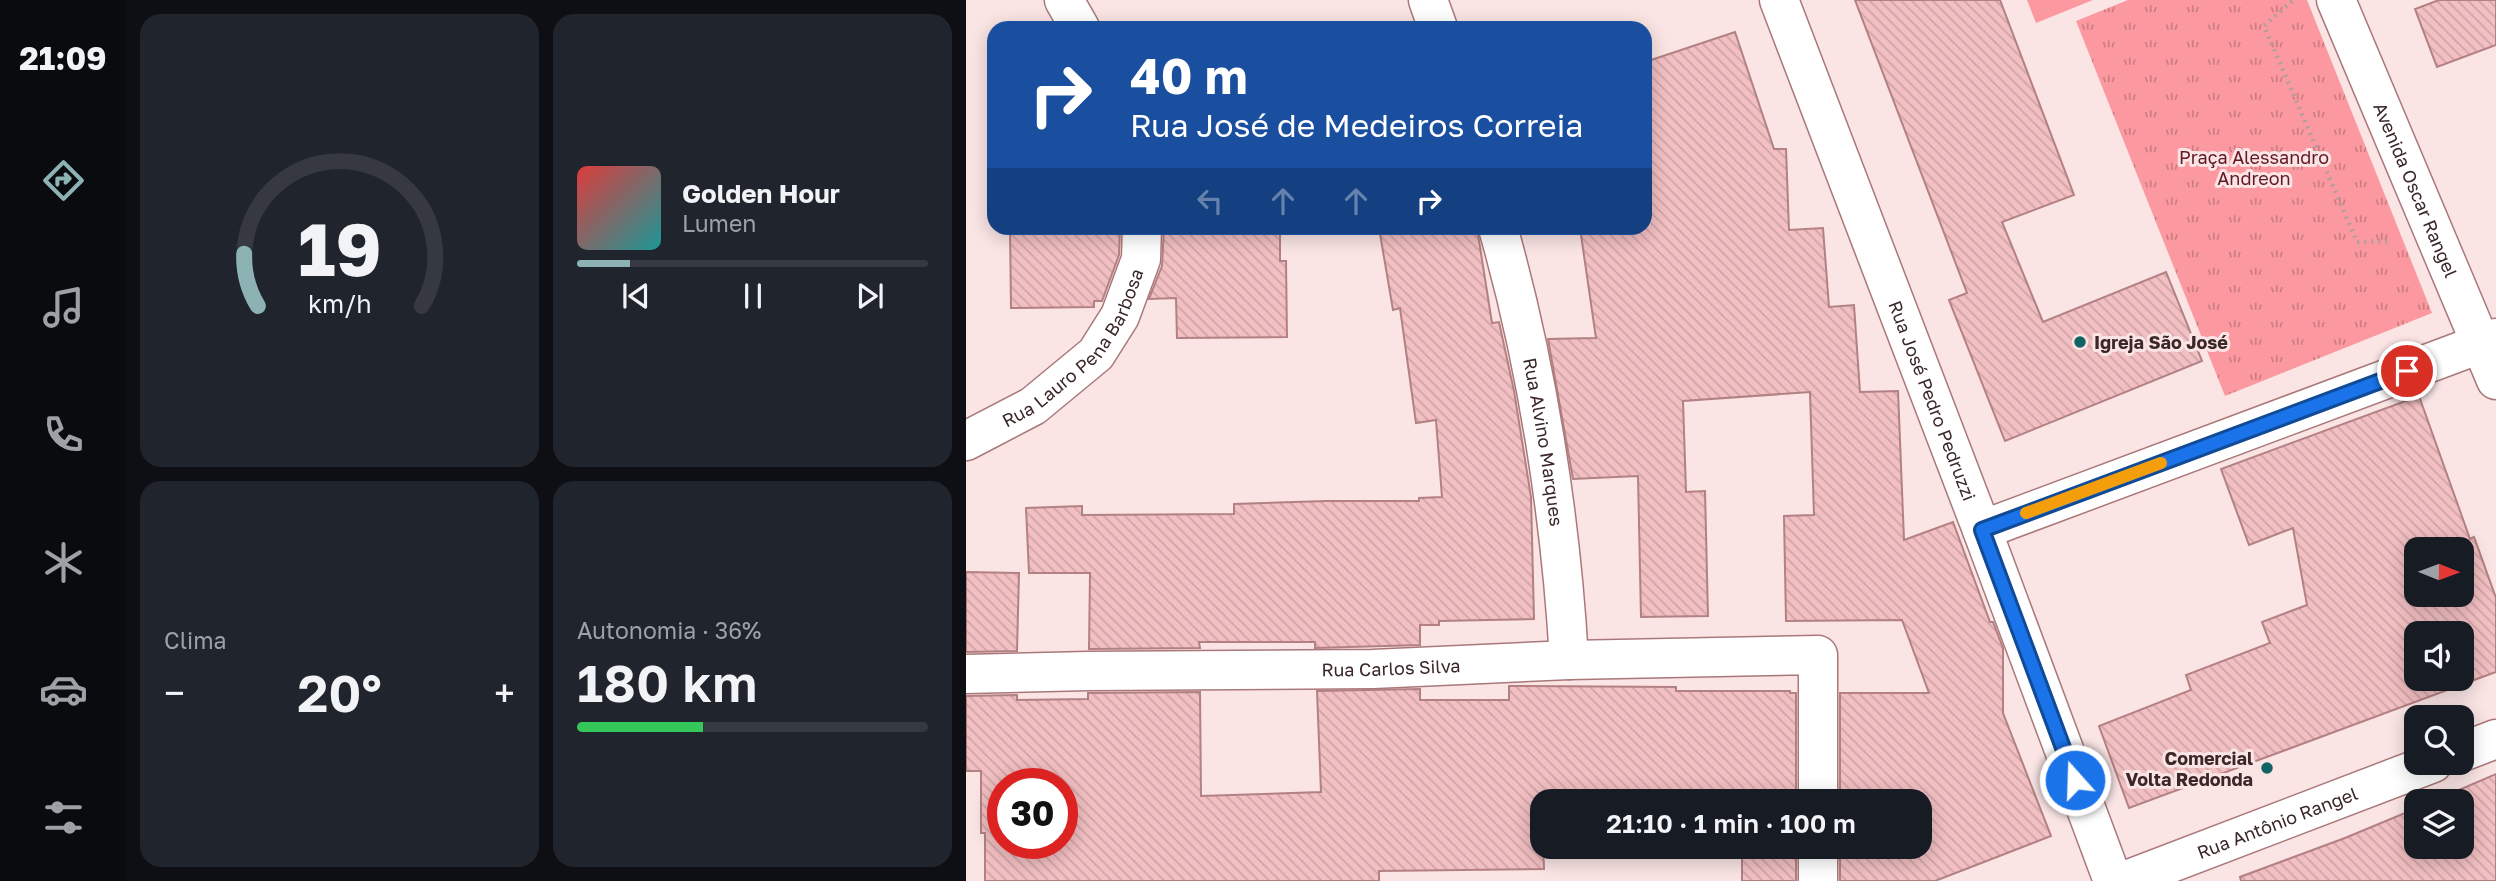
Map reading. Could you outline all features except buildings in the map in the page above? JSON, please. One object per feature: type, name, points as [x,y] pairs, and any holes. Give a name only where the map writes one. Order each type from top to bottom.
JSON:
[{"type":"street","points":[[1064,0],[1076,21]]},
{"type":"street","points":[[1428,0],[1436,21]]},
{"type":"street","name":"Rua José Pedro Pedruzzi","points":[[1779,0],[2113,881]]},
{"type":"street","name":"Avenida Oscar Rangel","points":[[2336,0],[2438,241],[2489,340],[2496,380]]},
{"type":"street","name":"Rua Lauro Pena Barbosa","points":[[966,441],[1033,406],[1096,354],[1120,316],[1141,260],[1142,235]]},
{"type":"street","name":"Rua Alvino Marques","points":[[1500,235],[1512,277],[1550,475],[1565,583],[1569,660]]},
{"type":"street","points":[[1982,530],[2489,340]]},
{"type":"street","name":"Rua Carlos Silva","points":[[966,674],[1373,670],[1569,660],[1818,655],[1818,789]]},
{"type":"street","points":[[2474,747],[2496,739]]},
{"type":"street","name":"Rua Antônio Rangel","points":[[2123,881],[2404,774]]},
{"type":"street","points":[[1818,859],[1818,881]]},
{"type":"path","points":[[2292,0],[2264,26],[2357,242],[2438,241]]},
{"type":"green space","points":[[2027,0],[2093,0],[2036,23]]},
{"type":"green space","name":"Praça Alessandro Andreon","points":[[2128,0],[2307,0],[2432,313],[2225,396],[2076,21]]},
{"type":"slow traffic","points":[[2026,513],[2161,463]]},
{"type":"place","name":"Igreja São José","points":[[2080,342]]},
{"type":"place","name":"Comercial Volta Redonda","points":[[2267,768]]},
{"type":"route","points":[[2075,780],[1982,530],[2407,371]]}]
